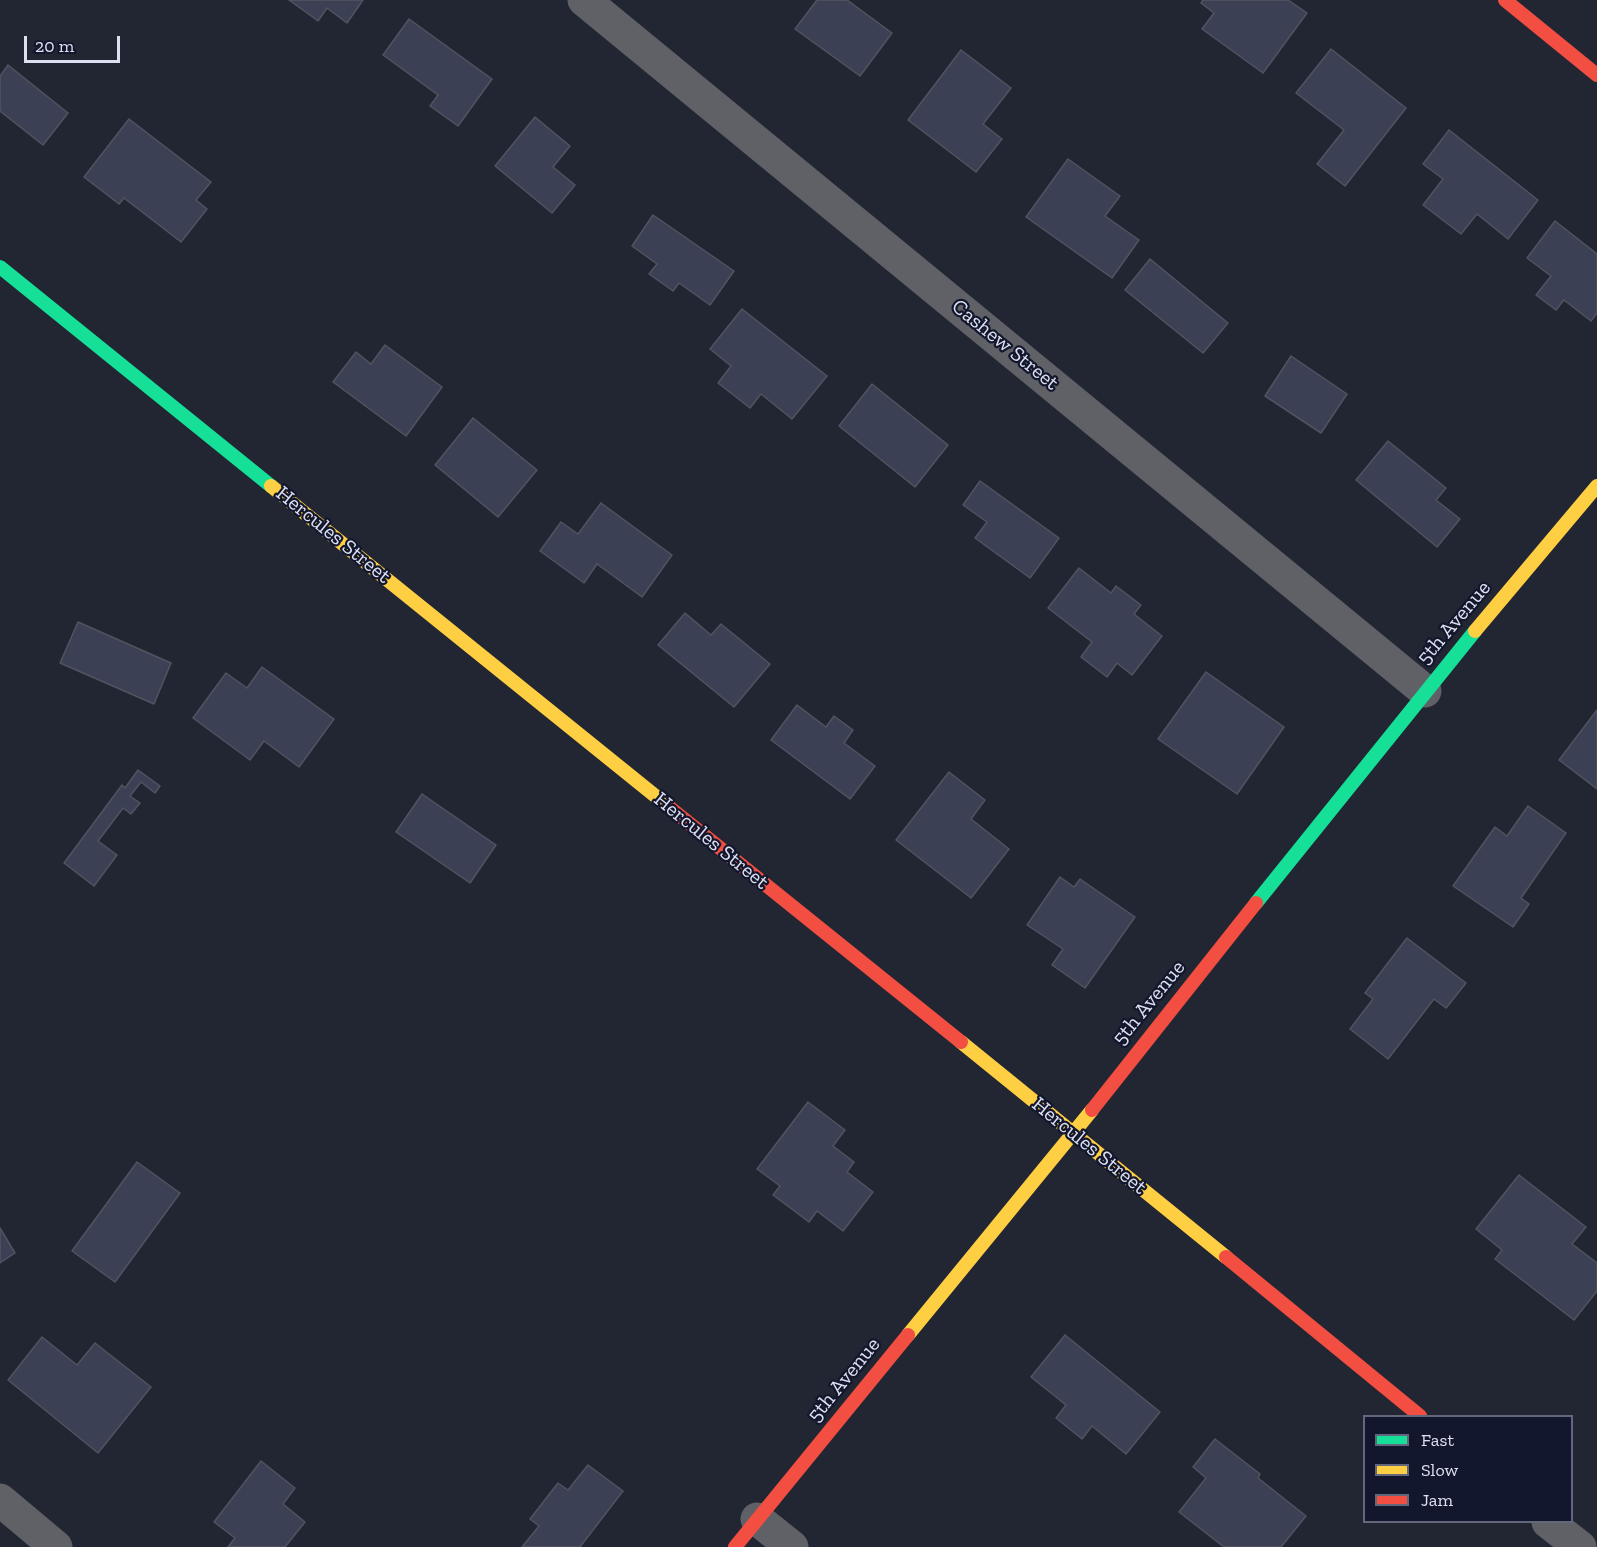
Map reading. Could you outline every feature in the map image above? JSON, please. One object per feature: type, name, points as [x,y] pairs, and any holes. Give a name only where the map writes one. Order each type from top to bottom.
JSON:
[{"type":"street","name":"Cashew Street","points":[[584,0],[1425,690]]},
{"type":"street","points":[[1504,0],[1597,75]]},
{"type":"street","name":"Hercules Street","points":[[0,267],[1419,1415]]},
{"type":"street","name":"5th Avenue","points":[[735,1547],[1073,1133],[1425,690],[1597,486]]},
{"type":"street","points":[[0,1500],[56,1547]]},
{"type":"street","points":[[757,1519],[792,1547]]},
{"type":"street","points":[[1550,1523],[1580,1547]]},
{"type":"building","points":[[289,0],[363,0],[347,23],[327,8],[318,21]]},
{"type":"building","points":[[817,0],[847,0],[892,33],[860,76],[795,29]]},
{"type":"building","points":[[1203,0],[1288,0],[1307,13],[1263,73],[1202,29],[1214,13],[1201,3]]},
{"type":"building","points":[[409,19],[492,79],[458,126],[430,106],[438,95],[383,55]]},
{"type":"building","points":[[1331,49],[1406,108],[1345,186],[1317,164],[1344,130],[1296,93]]},
{"type":"building","points":[[961,50],[1011,88],[983,124],[1002,139],[976,172],[908,120]]},
{"type":"building","points":[[8,65],[68,113],[43,145],[0,111],[0,76]]},
{"type":"building","points":[[535,117],[570,146],[553,167],[575,185],[552,213],[495,166]]},
{"type":"building","points":[[129,119],[211,182],[196,200],[207,209],[181,242],[124,198],[119,204],[84,177]]},
{"type":"building","points":[[1449,130],[1538,200],[1508,239],[1477,214],[1461,234],[1423,205],[1443,179],[1423,164]]},
{"type":"building","points":[[1068,159],[1120,196],[1105,216],[1139,240],[1112,278],[1026,217]]},
{"type":"building","points":[[653,215],[734,271],[710,305],[679,283],[673,291],[649,274],[657,264],[632,246]]},
{"type":"building","points":[[1555,221],[1597,254],[1597,313],[1591,321],[1564,300],[1556,310],[1536,295],[1551,276],[1527,258]]},
{"type":"building","points":[[1150,259],[1228,323],[1203,353],[1125,290]]},
{"type":"building","points":[[742,309],[827,376],[792,419],[761,394],[750,408],[718,383],[731,366],[710,349]]},
{"type":"building","points":[[385,345],[442,387],[406,436],[333,382],[356,352],[371,364]]},
{"type":"building","points":[[1291,356],[1347,394],[1321,433],[1265,396]]},
{"type":"building","points":[[872,384],[948,445],[915,487],[839,426]]},
{"type":"building","points":[[473,418],[537,470],[498,517],[435,465]]},
{"type":"building","points":[[1388,441],[1446,488],[1436,500],[1460,519],[1437,547],[1356,480]]},
{"type":"building","points":[[980,481],[1059,538],[1030,578],[975,538],[987,522],[963,505]]},
{"type":"building","points":[[601,503],[672,555],[642,597],[597,564],[584,583],[540,551],[561,522],[578,534]]},
{"type":"building","points":[[1079,568],[1111,593],[1116,586],[1141,605],[1134,614],[1162,636],[1132,675],[1117,663],[1107,677],[1081,657],[1092,642],[1048,608]]},
{"type":"building","points":[[685,613],[711,635],[721,624],[770,664],[734,707],[658,645]]},
{"type":"building","points":[[78,622],[171,663],[154,704],[60,663]]},
{"type":"building","points":[[262,667],[334,719],[299,767],[264,741],[250,760],[193,718],[226,673],[247,688]]},
{"type":"building","points":[[1206,672],[1284,727],[1237,794],[1158,739]]},
{"type":"building","points":[[797,705],[826,727],[834,716],[853,730],[844,743],[875,766],[850,799],[771,740]]},
{"type":"building","points":[[1597,710],[1597,789],[1559,760]]},
{"type":"building","points":[[138,770],[160,786],[155,793],[141,782],[130,796],[140,803],[131,814],[123,808],[98,841],[117,855],[94,886],[64,863],[122,785],[125,788]]},
{"type":"building","points":[[949,772],[985,800],[971,819],[1009,849],[971,898],[896,840]]},
{"type":"building","points":[[422,794],[496,845],[470,883],[396,832]]},
{"type":"building","points":[[1528,806],[1566,833],[1521,898],[1529,904],[1513,927],[1453,886],[1495,827],[1507,836]]},
{"type":"building","points":[[1060,877],[1074,887],[1080,879],[1135,917],[1085,988],[1052,965],[1063,949],[1027,925]]},
{"type":"building","points":[[1407,938],[1466,983],[1446,1008],[1434,999],[1388,1059],[1350,1029],[1373,999],[1365,993]]},
{"type":"building","points":[[808,1102],[845,1130],[833,1146],[854,1162],[847,1172],[873,1192],[843,1231],[817,1211],[809,1222],[773,1195],[780,1186],[757,1169]]},
{"type":"building","points":[[137,1162],[180,1193],[115,1282],[72,1251]]},
{"type":"building","points":[[1519,1175],[1586,1227],[1572,1244],[1597,1263],[1597,1291],[1574,1320],[1495,1259],[1502,1250],[1476,1229]]},
{"type":"building","points":[[0,1228],[15,1253],[0,1263]]},
{"type":"building","points":[[1065,1335],[1160,1412],[1126,1454],[1092,1426],[1082,1439],[1056,1418],[1066,1405],[1031,1377]]},
{"type":"building","points":[[42,1337],[77,1365],[95,1343],[151,1387],[98,1453],[8,1380]]},
{"type":"building","points":[[1215,1439],[1260,1474],[1258,1478],[1306,1516],[1281,1547],[1224,1547],[1179,1512],[1206,1478],[1193,1467]]},
{"type":"building","points":[[261,1461],[295,1488],[283,1504],[305,1522],[285,1547],[228,1547],[235,1538],[214,1522]]},
{"type":"building","points":[[588,1465],[623,1491],[580,1547],[522,1547],[539,1526],[530,1519],[558,1483],[568,1490]]},
{"type":"traffic: fast","points":[[0,267],[271,486]]},
{"type":"traffic: fast","points":[[1256,903],[1475,631]]},
{"type":"traffic: slow","points":[[271,486],[669,807]]},
{"type":"traffic: slow","points":[[1475,631],[1597,486]]},
{"type":"traffic: slow","points":[[961,1042],[1226,1257]]},
{"type":"traffic: slow","points":[[908,1335],[1092,1110]]},
{"type":"traffic: jam","points":[[1505,0],[1597,75]]},
{"type":"traffic: jam","points":[[669,807],[961,1042]]},
{"type":"traffic: jam","points":[[1092,1110],[1256,903]]},
{"type":"traffic: jam","points":[[1226,1257],[1419,1415]]},
{"type":"traffic: jam","points":[[735,1547],[908,1335]]}]
